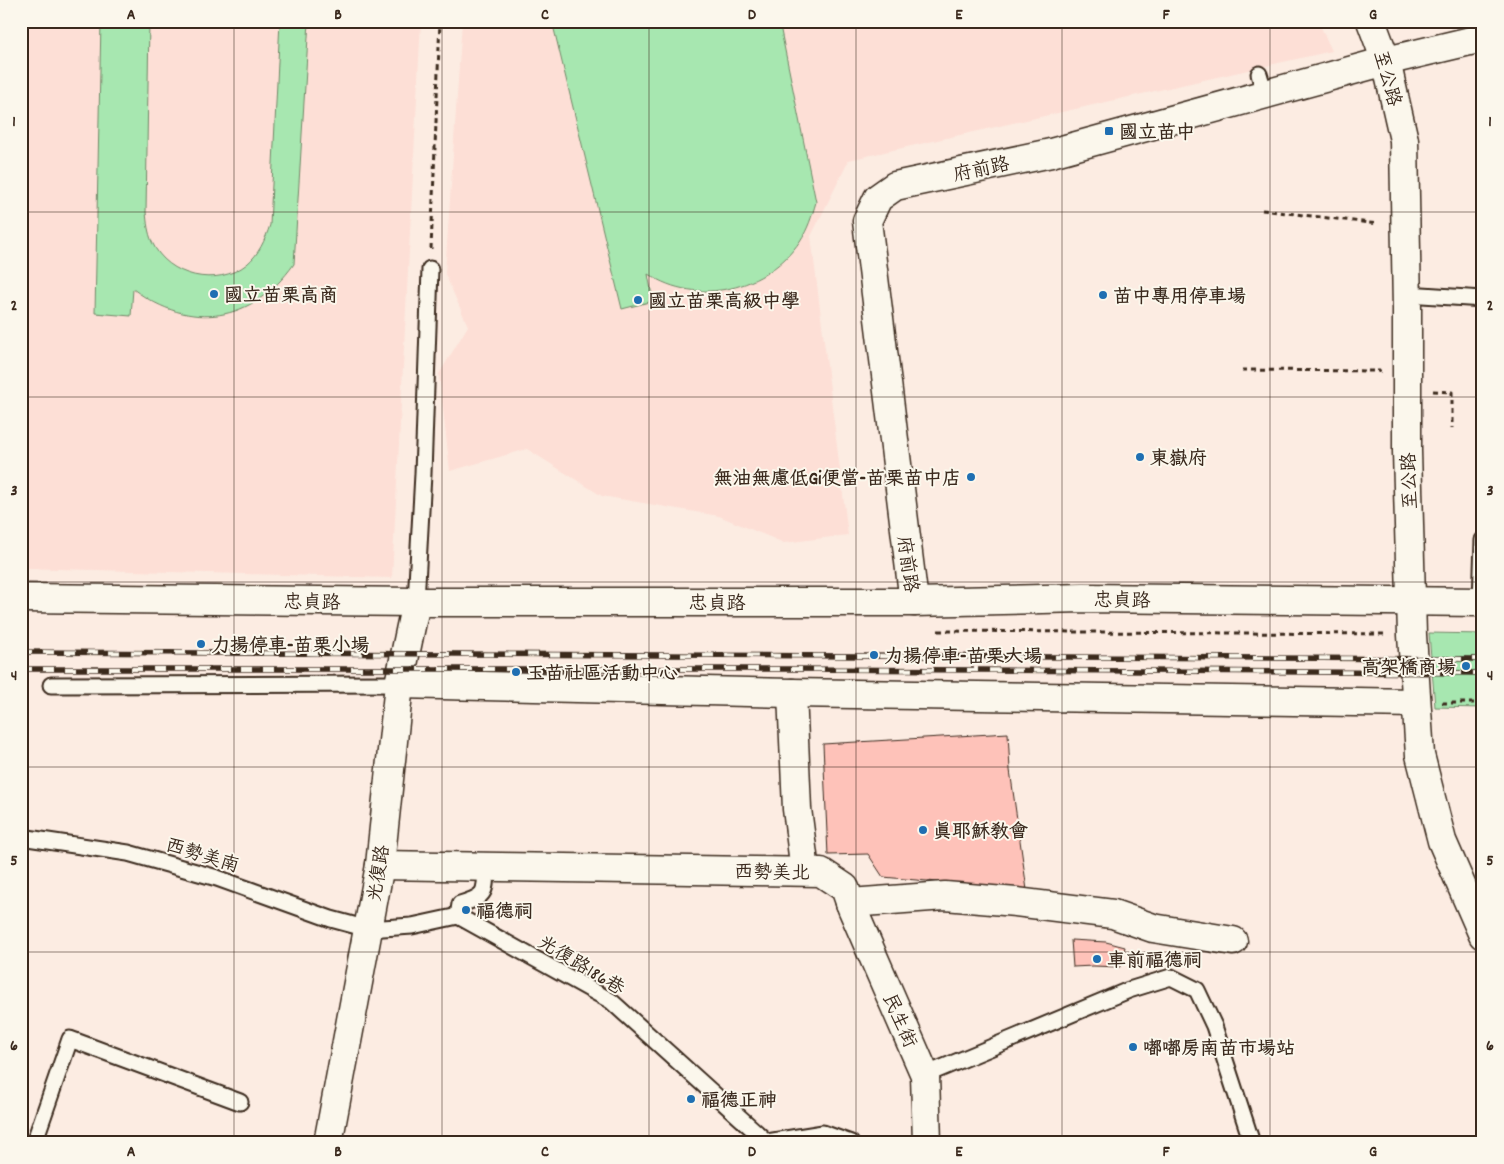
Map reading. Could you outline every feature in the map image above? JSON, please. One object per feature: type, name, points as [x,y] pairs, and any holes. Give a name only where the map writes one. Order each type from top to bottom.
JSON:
[{"type":"street","name":"至公路","points":[[1371,21],[1386,61],[1404,140],[1407,294],[1407,451],[1412,634],[1420,755],[1442,841],[1483,935]]},
{"type":"street","name":"府前路","points":[[914,602],[867,222],[878,198],[895,186],[1051,153],[1262,84],[1386,61],[1483,38]]},
{"type":"street","name":"忠貞路","points":[[21,598],[416,602],[914,602],[1084,598],[1482,602]]},
{"type":"street","name":"光復路","points":[[328,1143],[380,865],[399,684],[416,602]]},
{"type":"street","points":[[399,684],[792,693],[1416,703]]},
{"type":"street","points":[[792,693],[797,809],[804,871]]},
{"type":"street","name":"西勢美北","points":[[380,865],[821,872],[845,888],[850,903]]},
{"type":"street","points":[[850,903],[945,896],[1016,902],[1113,914],[1153,928],[1233,941]]},
{"type":"street","name":"民生街","points":[[850,903],[925,1074],[928,1143]]},
{"type":"lane","points":[[416,602],[423,474],[430,269]]},
{"type":"lane","points":[[1407,294],[1483,299]]},
{"type":"lane","points":[[1482,602],[1483,540]]},
{"type":"lane","points":[[50,685],[399,684]]},
{"type":"lane","name":"西勢美南","points":[[21,837],[128,853],[217,878],[331,919],[368,928]]},
{"type":"lane","points":[[368,928],[412,926],[458,916],[460,904],[477,899],[485,890],[486,866]]},
{"type":"lane","name":"光復路186巷","points":[[458,916],[611,1001],[766,1142]]},
{"type":"lane","points":[[925,1074],[1129,990],[1171,978],[1197,990],[1214,1026],[1252,1143]]},
{"type":"lane","points":[[34,1143],[70,1039],[240,1102]]},
{"type":"lane","points":[[766,1142],[823,1133],[851,1143]]},
{"type":"path","points":[[430,269],[440,21]]},
{"type":"path","points":[[1262,210],[1406,227]]},
{"type":"path","points":[[1242,370],[1407,380],[1452,392],[1452,428]]},
{"type":"path","points":[[1416,703],[1483,702]]},
{"type":"shaded area","name":"國立苗栗高商","points":[[21,21],[421,21],[392,578],[21,568]]},
{"type":"shaded area","name":"國立苗栗高級中學","points":[[462,21],[1318,21],[1332,51],[849,160],[811,236],[848,535],[784,543],[719,516],[602,496],[527,449],[450,471],[439,374],[468,326],[445,274]]},
{"type":"green space","points":[[101,21],[149,21],[146,212],[149,231],[152,242],[159,254],[169,264],[181,271],[208,277],[222,276],[247,264],[258,251],[266,236],[270,225],[280,21],[309,21],[294,264],[277,284],[259,299],[240,309],[220,315],[198,316],[177,312],[155,303],[133,289],[131,316],[95,313]]},
{"type":"green space","points":[[552,21],[779,21],[816,202],[805,232],[786,258],[751,282],[709,291],[688,290],[668,284],[648,274],[653,301],[622,309]]},
{"type":"green space","points":[[1429,633],[1483,634],[1483,708],[1435,707]]},
{"type":"building","name":"真耶穌教會","points":[[1008,733],[1010,770],[1027,890],[883,877],[868,854],[828,855],[823,744]]},
{"type":"building","name":"車前福德祠","points":[[1071,940],[1106,942],[1125,947],[1120,967],[1073,967]]},
{"type":"railway","points":[[21,652],[1483,659]]},
{"type":"railway","points":[[21,669],[791,669],[1483,673]]},
{"type":"place","name":"國立苗中","points":[[1109,131]]},
{"type":"place","name":"國立苗栗高商","points":[[214,294]]},
{"type":"place","name":"苗中專用停車場","points":[[1103,295]]},
{"type":"place","name":"國立苗栗高級中學","points":[[638,300]]},
{"type":"place","name":"東嶽府","points":[[1140,457]]},
{"type":"place","name":"無油無慮低Gi便當-苗栗苗中店","points":[[971,477]]},
{"type":"place","name":"力揚停車-苗栗小場","points":[[201,644]]},
{"type":"place","name":"力揚停車-苗栗大場","points":[[874,655]]},
{"type":"place","name":"高架橋商場","points":[[1466,666]]},
{"type":"place","name":"玉苗社區活動中心","points":[[516,672]]},
{"type":"place","name":"真耶穌教會","points":[[923,830]]},
{"type":"place","name":"福德祠","points":[[466,910]]},
{"type":"place","name":"車前福德祠","points":[[1097,959]]},
{"type":"place","name":"嘟嘟房南苗市場站","points":[[1133,1047]]},
{"type":"place","name":"福德正神","points":[[691,1099]]}]
